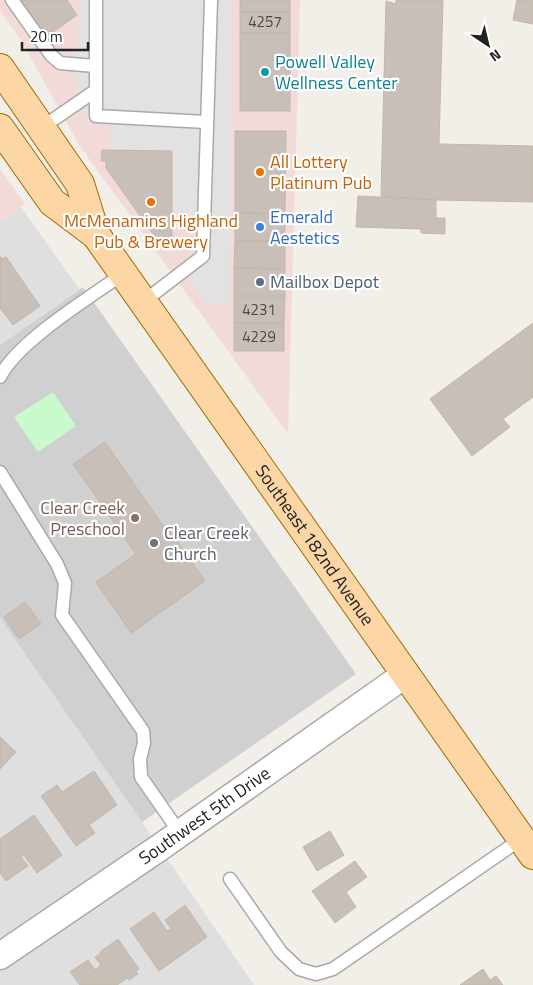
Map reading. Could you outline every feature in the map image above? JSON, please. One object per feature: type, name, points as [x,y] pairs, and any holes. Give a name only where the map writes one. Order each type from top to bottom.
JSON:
[{"type":"main road","name":"Southeast 182nd Avenue","points":[[0,68],[80,184],[96,235],[527,847]]},
{"type":"main road","name":"Southeast 182nd Avenue","points":[[0,128],[52,202],[96,235]]},
{"type":"street","name":"Southwest 5th Drive","points":[[0,956],[180,833],[406,674]]},
{"type":"lane","points":[[12,0],[51,55],[60,63],[95,66]]},
{"type":"lane","points":[[96,0],[96,116],[206,122]]},
{"type":"lane","points":[[143,302],[203,256],[211,0]]},
{"type":"lane","points":[[40,128],[95,91]]},
{"type":"lane","points":[[0,377],[5,367],[27,345],[62,317],[123,274]]},
{"type":"lane","points":[[0,472],[57,564],[65,582],[62,615],[143,731],[144,743],[140,759],[141,778],[180,833]]},
{"type":"lane","points":[[230,879],[281,952],[299,970],[316,974],[333,969],[527,847]]},
{"type":"shaded area","points":[[0,0],[300,0],[288,434],[79,145],[22,42],[0,10]]},
{"type":"shaded area","points":[[81,0],[232,0],[229,304],[206,304],[191,282],[188,228],[173,228],[174,149],[110,149],[111,133],[107,125],[99,119],[89,119],[67,55],[74,52],[78,47]]},
{"type":"shaded area","points":[[0,169],[25,204],[0,222]]},
{"type":"shaded area","points":[[21,207],[79,289],[0,345],[0,222]]},
{"type":"shaded area","points":[[83,287],[356,674],[142,822],[0,618],[0,345]]},
{"type":"shaded area","points":[[0,618],[142,822],[254,985],[0,985]]},
{"type":"green space","points":[[53,392],[76,426],[38,452],[14,417]]},
{"type":"building","points":[[19,0],[67,0],[77,15],[46,37]]},
{"type":"building","points":[[240,0],[290,0],[290,12],[240,12]]},
{"type":"building","points":[[396,0],[443,0],[439,144],[533,146],[533,202],[436,200],[381,196],[386,1],[396,4]]},
{"type":"building","points":[[517,0],[533,0],[533,24],[513,20]]},
{"type":"building","points":[[240,12],[290,12],[290,33],[240,33]]},
{"type":"building","name":"Powell Valley Wellness Center","points":[[240,33],[290,33],[290,111],[240,111]]},
{"type":"building","name":"All Lottery Platinum Pub","points":[[235,131],[286,131],[285,214],[235,213]]},
{"type":"building","name":"McMenamins Highland Pub & Brewery","points":[[102,150],[172,151],[172,237],[155,237],[106,168],[106,161],[101,161]]},
{"type":"building","points":[[358,196],[436,200],[436,218],[445,218],[445,234],[421,233],[421,229],[356,227]]},
{"type":"building","name":"Emerald Aestetics","points":[[235,213],[285,214],[285,241],[235,241]]},
{"type":"building","points":[[235,241],[285,241],[285,269],[234,268]]},
{"type":"building","points":[[0,256],[2,259],[6,257],[40,306],[13,325],[0,308]]},
{"type":"building","name":"Mailbox Depot","points":[[234,268],[285,269],[285,296],[234,296]]},
{"type":"building","points":[[234,296],[285,296],[284,323],[234,323]]},
{"type":"building","points":[[234,323],[284,323],[284,351],[234,351]]},
{"type":"building","points":[[533,323],[533,397],[503,419],[510,427],[472,456],[430,399]]},
{"type":"building","name":"Clear Creek Church","points":[[105,442],[168,533],[170,531],[205,581],[131,633],[96,582],[136,554],[73,464]]},
{"type":"building","points":[[25,602],[41,624],[19,639],[4,617]]},
{"type":"building","points":[[0,737],[16,752],[0,769]]},
{"type":"building","points":[[94,771],[117,805],[89,825],[95,833],[76,846],[41,796],[57,785],[62,792]]},
{"type":"building","points":[[34,815],[62,855],[37,873],[24,855],[21,857],[28,866],[6,881],[0,873],[0,839]]},
{"type":"building","points":[[330,831],[344,855],[317,871],[303,847]]},
{"type":"building","points":[[355,861],[367,877],[346,892],[356,907],[335,923],[312,891]]},
{"type":"building","points":[[185,905],[207,937],[159,971],[130,929],[154,912],[167,931],[171,929],[165,920]]},
{"type":"building","points":[[118,939],[139,969],[136,972],[138,974],[129,980],[127,978],[117,985],[80,985],[70,972],[88,960],[95,970],[101,965],[95,957]]},
{"type":"building","points":[[483,969],[490,980],[496,976],[503,985],[460,985]]},
{"type":"place","name":"Powell Valley Wellness Center","points":[[265,72]]},
{"type":"place","name":"All Lottery Platinum Pub","points":[[260,172]]},
{"type":"place","name":"McMenamins Highland Pub & Brewery","points":[[151,202]]},
{"type":"place","name":"Emerald Aestetics","points":[[260,227]]},
{"type":"place","name":"Mailbox Depot","points":[[260,282]]},
{"type":"place","name":"Clear Creek Preschool","points":[[135,518]]},
{"type":"place","name":"Clear Creek Church","points":[[154,543]]}]
